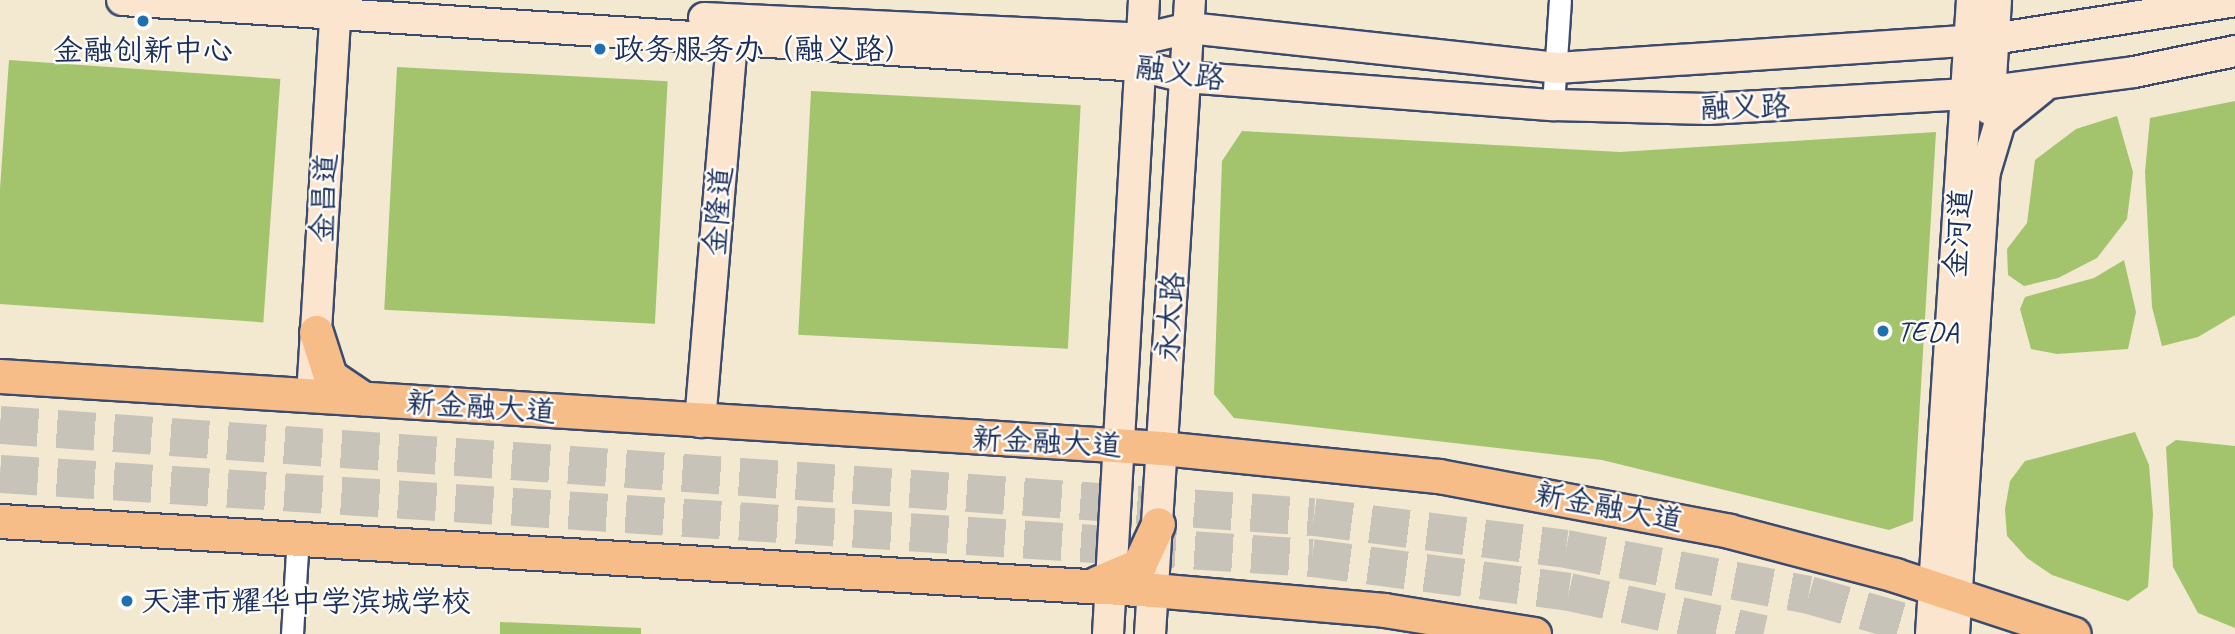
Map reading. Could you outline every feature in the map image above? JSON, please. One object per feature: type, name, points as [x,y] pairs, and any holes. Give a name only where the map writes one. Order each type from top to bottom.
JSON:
[{"type":"main road","points":[[316,332],[330,376],[365,399]]},
{"type":"main road","name":"新金融大道","points":[[0,376],[700,422],[1162,448],[1439,477],[1592,502],[1729,531],[1945,592],[2074,634]]},
{"type":"main road","points":[[0,522],[1101,584],[1384,610],[1534,634]]},
{"type":"main road","points":[[1101,584],[1139,565],[1158,524]]},
{"type":"street","name":"融义路","points":[[122,0],[734,20]]},
{"type":"street","name":"融义路","points":[[422,0],[734,20],[1140,52],[1185,77],[1553,104],[1708,109],[1979,93],[2059,83],[2235,51]]},
{"type":"street","name":"永太路","points":[[1108,634],[1101,584],[1118,446],[1144,0]]},
{"type":"street","points":[[1553,104],[1560,0]]},
{"type":"street","points":[[1973,0],[1985,43],[2024,78],[2059,83]]},
{"type":"street","name":"金河道","points":[[1954,634],[1945,592],[1979,93],[1985,43],[1996,0]]},
{"type":"street","name":"融义路","points":[[1140,52],[1189,14],[1557,68],[1985,43],[2235,1]]},
{"type":"street","name":"金昌道","points":[[307,395],[316,332],[332,51],[320,5]]},
{"type":"street","name":"金昌道","points":[[307,395],[320,5]]},
{"type":"street","name":"永太路","points":[[1150,634],[1189,14]]},
{"type":"street","name":"金隆道","points":[[700,422],[734,20]]},
{"type":"street","points":[[1180,155],[1189,121],[1213,96],[1258,81]]},
{"type":"street","points":[[1985,172],[2009,110],[2059,83]]},
{"type":"street","name":"金河道","points":[[1931,634],[1945,592],[1985,172],[1979,93]]},
{"type":"street","points":[[292,634],[298,537]]},
{"type":"green space","points":[[9,60],[280,79],[263,322],[0,304],[0,189]]},
{"type":"green space","points":[[397,67],[668,81],[655,324],[384,310]]},
{"type":"green space","points":[[811,91],[1081,105],[1068,349],[798,335]]},
{"type":"green space","points":[[2235,101],[2235,315],[2198,337],[2162,346],[2152,307],[2145,172],[2150,118]]},
{"type":"green space","points":[[2117,116],[2133,172],[2127,219],[2097,258],[2058,278],[2024,286],[2008,275],[2007,249],[2027,223],[2035,160],[2076,129]]},
{"type":"green space","points":[[1242,131],[1620,152],[1936,132],[1913,521],[1889,530],[1602,460],[1234,418],[1214,394],[1222,161]]},
{"type":"green space","points":[[2124,260],[2136,312],[2128,349],[2057,354],[2031,349],[2020,309],[2025,297],[2094,278]]},
{"type":"green space","points":[[2135,432],[2149,465],[2153,514],[2148,587],[2128,601],[2052,575],[2027,558],[2007,536],[2005,509],[2010,481],[2025,461]]},
{"type":"green space","points":[[2176,440],[2235,446],[2235,628],[2198,613],[2173,567],[2166,447]]},
{"type":"green space","points":[[500,622],[641,628],[641,634],[500,634]]},
{"type":"tunnel","points":[[0,425],[1314,517],[1566,549],[1809,595],[1945,634]]},
{"type":"tunnel","points":[[0,474],[1312,558],[1569,592],[1764,634]]},
{"type":"place","name":"金融创新中心","points":[[143,21]]},
{"type":"place","name":"政务服务办（融义路）","points":[[600,49]]},
{"type":"place","name":"TEDA","points":[[1883,331]]},
{"type":"place","name":"天津市耀华中学滨城学校","points":[[127,601]]}]
